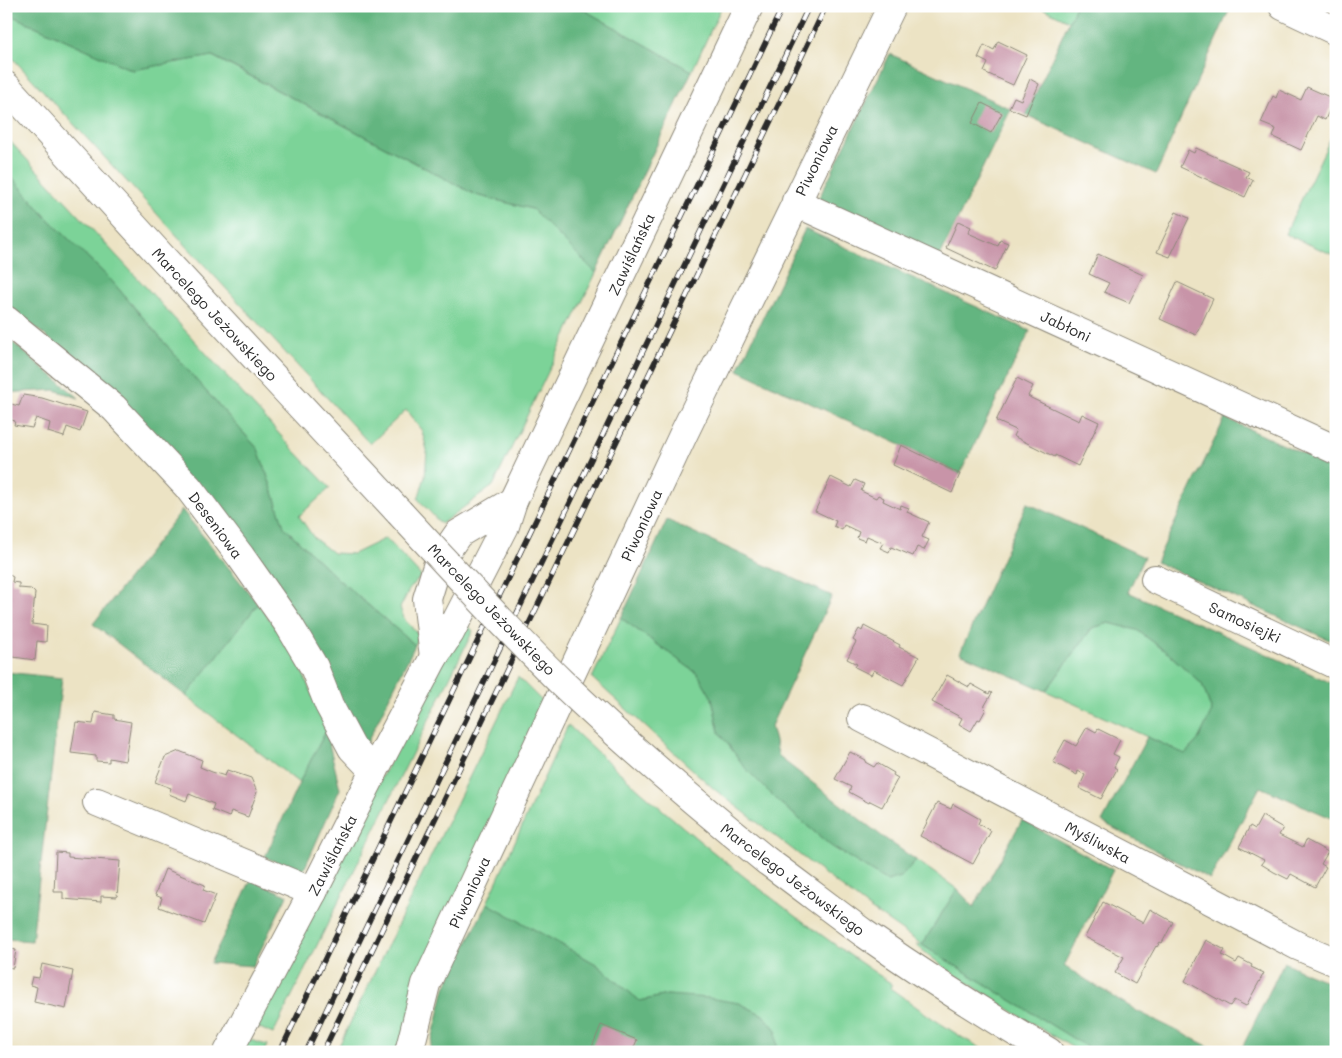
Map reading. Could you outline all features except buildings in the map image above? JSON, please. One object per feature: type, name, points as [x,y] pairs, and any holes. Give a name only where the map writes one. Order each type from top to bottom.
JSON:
[{"type":"street","name":"Zawiślańska","points":[[228,1052],[434,657],[450,633],[505,526],[514,501],[749,6]]},
{"type":"street","name":"Piwoniowa","points":[[410,1052],[426,984],[684,433],[892,6]]},
{"type":"street","points":[[1283,6],[1336,31]]},
{"type":"street","name":"Marcelego Jeżowskiego","points":[[6,86],[161,256],[494,614],[581,700],[677,787],[767,861],[882,945],[979,1010],[1049,1052]]},
{"type":"street","name":"Jabłoni","points":[[796,201],[1336,450]]},
{"type":"street","name":"Deseniowa","points":[[6,320],[114,408],[188,487],[289,625],[314,666],[329,705],[352,748],[374,771]]},
{"type":"street","points":[[434,657],[427,599],[438,563],[458,534],[514,501]]},
{"type":"street","name":"Samosiejki","points":[[1155,580],[1336,665]]},
{"type":"street","name":"Myśliwska","points":[[862,718],[1298,946],[1336,962]]},
{"type":"street","points":[[97,802],[313,892]]},
{"type":"green space","points":[[6,6],[577,6],[692,71],[596,273],[532,209],[476,195],[213,56],[132,70],[6,13]]},
{"type":"green space","points":[[577,6],[722,6],[692,71]]},
{"type":"green space","points":[[1038,6],[1076,6],[1069,21]]},
{"type":"green space","points":[[1076,6],[1231,6],[1156,174],[1026,115]]},
{"type":"green space","points":[[6,13],[132,70],[212,56],[476,195],[532,209],[596,273],[493,486],[441,524],[418,499],[425,477],[427,450],[422,431],[406,410],[370,444],[6,51]]},
{"type":"green space","points":[[890,54],[1011,109],[940,256],[818,200]]},
{"type":"green space","points":[[1336,127],[1336,256],[1285,234]]},
{"type":"green space","points":[[6,137],[330,488],[299,516],[314,538],[333,553],[353,554],[386,538],[421,576],[409,590],[400,608],[405,620],[419,635],[415,645],[339,580],[284,527],[258,449],[111,280],[46,217],[6,170]]},
{"type":"green space","points":[[6,170],[46,217],[111,280],[258,449],[284,527],[339,580],[415,645],[365,747],[100,380],[6,304]]},
{"type":"green space","points":[[805,229],[1030,331],[960,474],[738,370]]},
{"type":"green space","points":[[6,337],[79,398],[55,390],[6,393]]},
{"type":"green space","points":[[1225,418],[1336,469],[1336,643],[1156,562]]},
{"type":"green space","points":[[1027,503],[1144,557],[1128,592],[1336,685],[1336,820],[1260,787],[1210,879],[1102,822],[1147,737],[1185,754],[1198,740],[1212,711],[1202,684],[1168,653],[1137,630],[1109,623],[1092,628],[1046,691],[960,653]]},
{"type":"green space","points":[[182,510],[258,604],[186,696],[93,624]]},
{"type":"green space","points":[[667,520],[832,596],[771,726],[779,757],[916,860],[901,877],[887,881],[831,846],[778,801],[746,769],[719,732],[712,698],[698,674],[621,618]]},
{"type":"green space","points":[[258,604],[295,654],[326,731],[299,783],[186,696]]},
{"type":"green space","points":[[621,618],[698,674],[712,698],[719,732],[778,801],[831,846],[887,881],[901,877],[916,860],[957,889],[922,945],[1095,1052],[1080,1052],[945,968],[916,945],[921,944],[866,906],[714,789],[592,678]]},
{"type":"green space","points":[[464,621],[473,631],[273,1034],[251,1024]]},
{"type":"green space","points":[[1109,623],[1137,630],[1168,653],[1202,684],[1212,712],[1198,740],[1185,754],[1046,691],[1092,628]]},
{"type":"green space","points":[[6,672],[62,678],[32,941],[6,939]]},
{"type":"green space","points":[[518,677],[545,704],[398,1052],[336,1052]]},
{"type":"green space","points":[[568,725],[645,795],[766,893],[849,955],[892,984],[890,988],[932,1018],[988,1052],[777,1052],[776,1030],[763,1015],[739,1003],[667,995],[640,1001],[596,964],[487,903]]},
{"type":"green space","points":[[326,731],[340,789],[302,874],[265,857],[299,783]]},
{"type":"green space","points":[[1022,820],[1113,870],[1064,966],[1137,1011],[1220,1052],[1095,1052],[922,945],[957,889],[974,907]]},
{"type":"green space","points":[[251,880],[287,895],[253,966],[210,963]]},
{"type":"green space","points":[[487,903],[596,964],[640,1001],[667,995],[709,998],[739,1003],[763,1015],[776,1030],[777,1052],[429,1052],[445,988]]},
{"type":"green space","points":[[1284,962],[1336,985],[1336,1052],[1240,1052]]},
{"type":"green space","points":[[244,1037],[267,1045],[264,1052],[237,1052]]},
{"type":"railway","points":[[280,1052],[783,6]]},
{"type":"railway","points":[[306,1052],[809,6]]},
{"type":"railway","points":[[323,1052],[826,6]]}]
